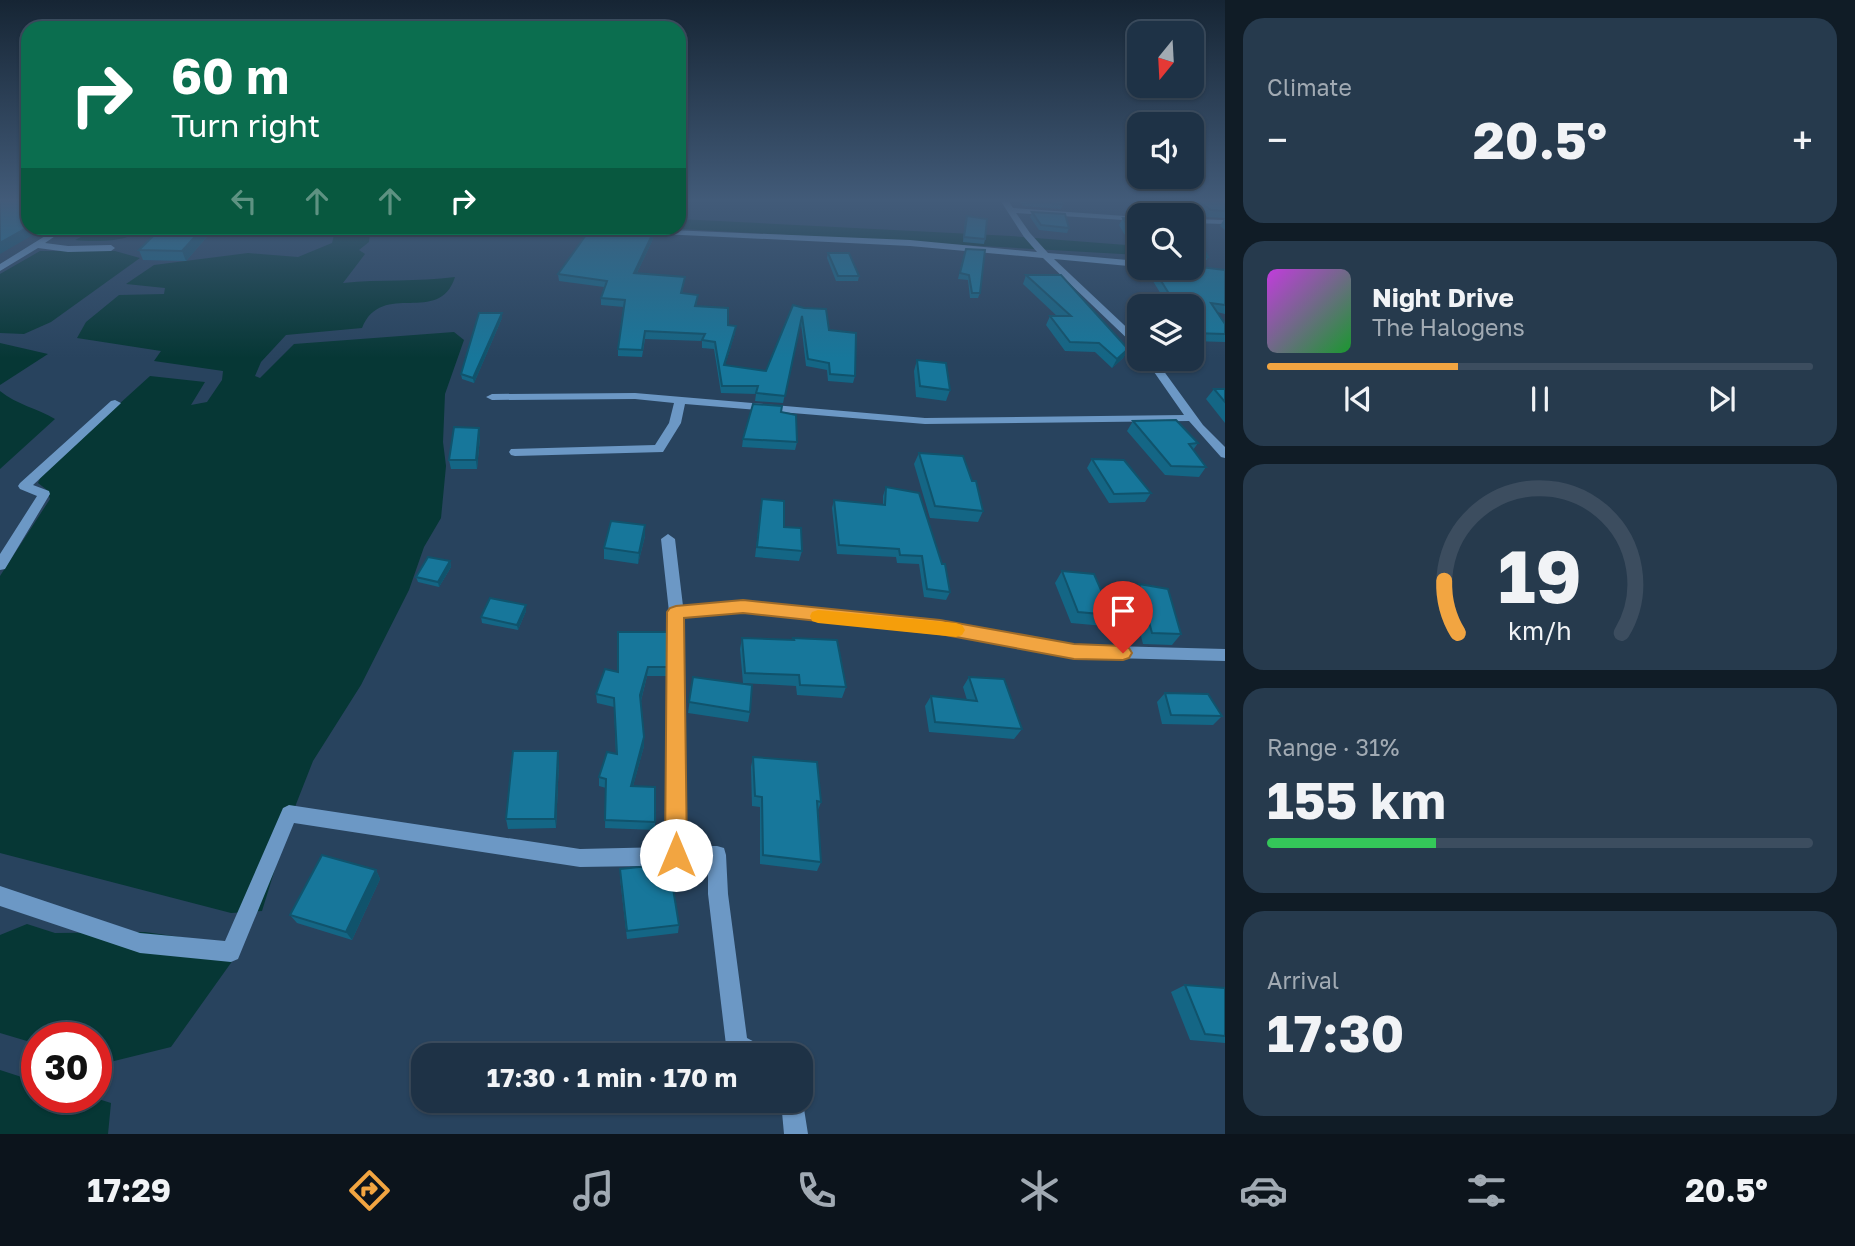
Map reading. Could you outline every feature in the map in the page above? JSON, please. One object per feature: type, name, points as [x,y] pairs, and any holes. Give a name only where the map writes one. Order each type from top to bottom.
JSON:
[{"type":"street","points":[[0,268],[24,253]]},
{"type":"street","points":[[1043,253],[1127,263]]},
{"type":"street","points":[[1043,253],[1127,333]]},
{"type":"street","points":[[1159,371],[1192,418],[1225,454]]},
{"type":"street","points":[[492,397],[635,396],[925,421],[1192,418]]},
{"type":"street","points":[[515,452],[659,449],[675,423],[681,399]]},
{"type":"street","points":[[0,565],[44,494],[23,486],[115,403]]},
{"type":"street","points":[[668,539],[676,612],[676,855]]},
{"type":"street","points":[[676,612],[743,607],[940,627],[1074,652],[1225,655]]},
{"type":"street","points":[[0,896],[140,943],[231,952],[289,814],[580,858],[717,855],[737,1043]]},
{"type":"street","points":[[793,1113],[796,1134]]},
{"type":"shaded area","points":[[37,253],[122,253],[140,258],[51,322],[24,334],[0,333],[0,274]]},
{"type":"shaded area","points":[[248,253],[298,257],[308,253],[365,254],[343,283],[455,277],[447,292],[437,299],[383,306],[371,314],[362,328],[286,335],[261,362],[255,376],[260,378],[294,344],[454,332],[464,340],[445,394],[443,442],[446,466],[441,518],[424,547],[409,590],[361,685],[313,761],[291,817],[262,911],[231,913],[0,853],[0,576],[50,499],[47,490],[38,483],[42,474],[150,376],[205,382],[191,405],[207,402],[222,380],[223,371],[154,361],[161,351],[77,338],[86,322],[119,295],[164,294],[165,288],[126,284],[154,265]]},
{"type":"shaded area","points":[[0,343],[48,354],[0,385]]},
{"type":"shaded area","points":[[0,391],[13,400],[55,419],[0,469]]},
{"type":"shaded area","points":[[27,924],[55,933],[145,932],[243,946],[171,1047],[112,1062],[112,1022],[21,1022],[21,1039],[0,1033],[0,935]]},
{"type":"shaded area","points":[[0,1070],[21,1077],[21,1113],[110,1113],[108,1134],[0,1134]]},
{"type":"building","points":[[573,253],[644,253],[634,273],[685,277],[681,293],[698,295],[695,306],[728,308],[728,325],[736,326],[724,365],[766,371],[793,305],[826,309],[829,330],[856,333],[855,376],[830,374],[829,363],[808,359],[802,316],[785,396],[756,393],[758,386],[722,386],[715,342],[702,340],[705,334],[645,331],[642,350],[618,349],[625,300],[601,298],[607,281],[558,274]]},
{"type":"building","points":[[828,253],[849,253],[859,276],[838,276]]},
{"type":"building","points":[[965,253],[985,253],[980,293],[972,293],[969,275],[960,273]]},
{"type":"building","points":[[1204,267],[1225,270],[1225,305],[1211,303],[1225,324],[1225,334],[1204,333],[1204,294],[1169,294],[1160,280],[1204,280]]},
{"type":"building","points":[[1026,275],[1061,275],[1127,350],[1117,359],[1099,343],[1070,342],[1050,316],[1071,316]]},
{"type":"building","points":[[479,313],[502,313],[473,378],[461,374]]},
{"type":"building","points":[[917,360],[946,363],[950,390],[920,386]]},
{"type":"building","points":[[1214,389],[1225,389],[1225,402]]},
{"type":"building","points":[[753,404],[782,406],[781,412],[796,415],[797,442],[743,439]]},
{"type":"building","points":[[1176,420],[1198,443],[1189,444],[1206,467],[1171,466],[1133,421]]},
{"type":"building","points":[[454,427],[479,428],[476,460],[449,460]]},
{"type":"building","points":[[919,453],[963,456],[972,481],[976,481],[983,511],[935,506]]},
{"type":"building","points":[[1092,459],[1124,460],[1151,493],[1114,494]]},
{"type":"building","points":[[886,487],[919,493],[942,564],[945,564],[950,592],[927,589],[922,556],[900,555],[899,549],[839,545],[834,500],[885,505]]},
{"type":"building","points":[[762,499],[784,501],[784,527],[801,528],[802,551],[757,547]]},
{"type":"building","points":[[611,521],[645,525],[639,553],[604,548]]},
{"type":"building","points":[[428,557],[450,561],[438,582],[416,577]]},
{"type":"building","points":[[1062,571],[1094,574],[1112,615],[1078,612]]},
{"type":"building","points":[[1139,584],[1168,589],[1181,634],[1152,633]]},
{"type":"building","points":[[490,598],[526,605],[517,625],[481,617]]},
{"type":"building","points":[[618,632],[667,632],[667,667],[648,667],[640,695],[644,737],[631,786],[655,787],[655,822],[605,820],[606,779],[599,777],[607,752],[617,754],[614,698],[596,694],[605,669],[618,672]]},
{"type":"building","points":[[742,638],[837,640],[846,687],[800,685],[799,675],[745,673]]},
{"type":"building","points":[[693,677],[752,685],[750,712],[689,702]]},
{"type":"building","points":[[969,677],[1004,679],[1022,729],[935,722],[931,696],[977,701]]},
{"type":"building","points":[[1165,693],[1208,694],[1222,716],[1171,715]]},
{"type":"building","points":[[513,751],[558,751],[555,819],[506,819]]},
{"type":"building","points":[[753,757],[817,762],[821,802],[817,801],[821,862],[763,855],[762,797],[755,796]]},
{"type":"building","points":[[322,855],[376,870],[346,932],[290,915]]},
{"type":"building","points":[[669,864],[679,925],[627,931],[620,869]]},
{"type":"building","points":[[1185,985],[1225,988],[1225,1036],[1205,1034]]},
{"type":"slow traffic","points":[[818,616],[956,630]]},
{"type":"route","points":[[676,855],[676,612],[743,607],[940,627],[1074,652],[1123,653]]}]
